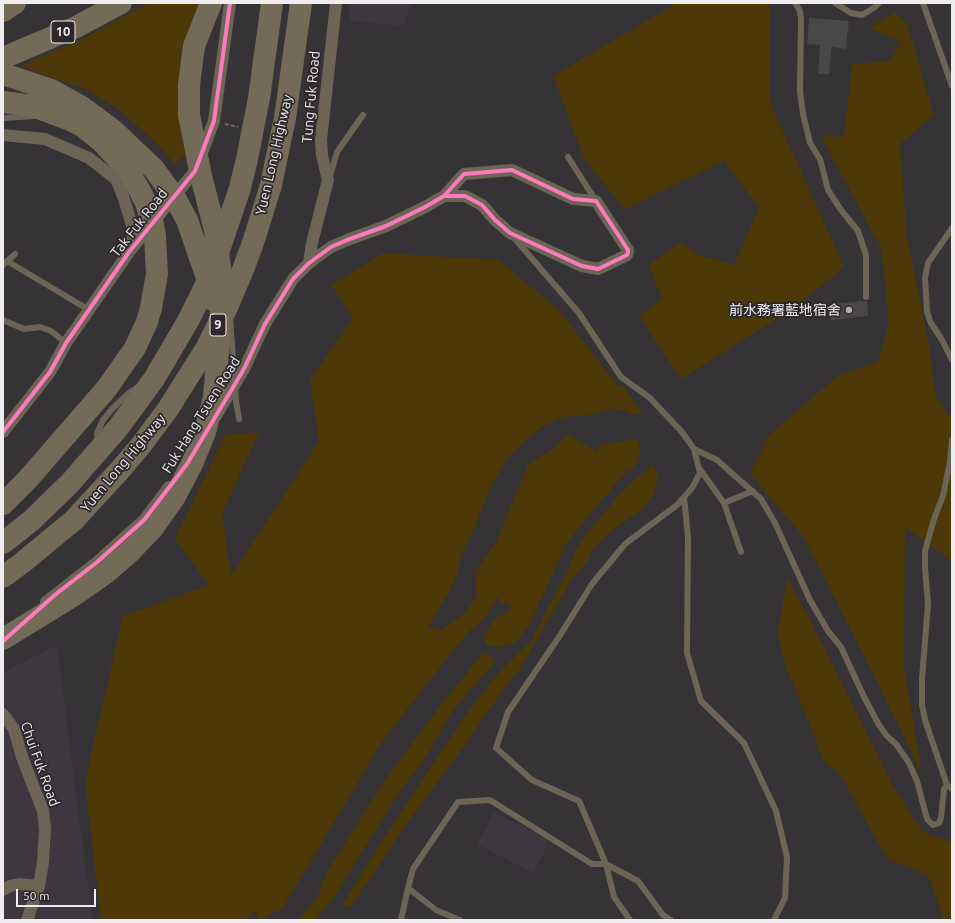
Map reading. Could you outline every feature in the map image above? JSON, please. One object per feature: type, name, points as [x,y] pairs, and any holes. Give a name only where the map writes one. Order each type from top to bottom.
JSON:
[{"type":"highway","points":[[3,10],[15,3]]},
{"type":"highway","name":"10","points":[[3,58],[76,27],[121,3]]},
{"type":"highway","points":[[3,640],[61,605],[106,573],[130,552],[162,516],[184,481],[195,459],[205,432],[214,397],[222,283],[215,230],[198,160],[188,100],[194,46],[211,3]]},
{"type":"highway","name":"Yuen Long Highway","points":[[3,543],[52,501],[98,452],[118,428],[154,379],[176,343],[205,287],[238,195],[247,159],[254,124],[272,3]]},
{"type":"highway","name":"Yuen Long Highway","points":[[3,577],[29,558],[74,520],[120,470],[142,444],[168,409],[207,347],[228,305],[242,272],[271,184],[285,118],[301,3]]},
{"type":"highway","points":[[3,74],[51,90],[82,107],[114,130],[154,169],[175,198],[187,220],[210,287],[220,328]]},
{"type":"highway","points":[[3,102],[33,106],[61,115],[82,126],[102,142],[123,164],[140,191],[153,224],[157,250],[156,284],[151,308],[147,322],[135,348],[115,378],[95,403],[3,504]]},
{"type":"street","name":"Tak Fuk Road","points":[[3,432],[50,372],[66,343],[129,252],[195,171],[214,122],[230,3]]},
{"type":"street","name":"Tung Fuk Road","points":[[309,263],[312,243],[328,180],[322,156],[321,140],[336,3]]},
{"type":"street","points":[[3,136],[45,139],[89,158],[116,179],[134,232],[129,252]]},
{"type":"street","points":[[512,170],[573,199],[596,201],[628,250],[627,255],[598,269],[582,266],[510,233],[482,205],[465,196],[444,196],[464,174],[512,170]]},
{"type":"street","name":"Fuk Hang Tsuen Road","points":[[3,640],[56,594],[96,563],[144,520],[187,464],[244,368],[265,324],[293,280],[309,263],[331,247],[386,226],[444,196]]},
{"type":"street","name":"Chui Fuk Road","points":[[3,714],[14,729],[22,757],[43,811],[45,829],[43,862],[39,886],[27,920]]},
{"type":"street","points":[[3,890],[18,884],[39,886]]},
{"type":"lane","points":[[795,3],[800,11],[801,20],[800,91],[802,114],[810,143],[820,159],[828,190],[841,210],[858,231],[866,255],[866,297]]},
{"type":"lane","points":[[835,3],[851,13],[862,15],[880,3]]},
{"type":"lane","points":[[923,3],[952,86]]},
{"type":"lane","points":[[3,118],[61,115]]},
{"type":"lane","points":[[328,180],[337,152],[363,116]]},
{"type":"lane","points":[[568,157],[596,201]]},
{"type":"lane","points":[[952,228],[944,242],[928,263],[925,278],[927,312],[931,323],[952,360]]},
{"type":"lane","points":[[215,230],[227,283],[238,419]]},
{"type":"lane","points":[[510,233],[580,313],[622,378],[650,398],[682,432],[694,449],[700,473],[692,488],[677,505],[626,544],[592,584],[508,712],[496,748],[532,780],[578,801],[606,864],[614,897],[630,920]]},
{"type":"lane","points":[[15,254],[5,263],[89,310]]},
{"type":"lane","points":[[3,320],[24,329],[40,327],[51,331],[66,343]]},
{"type":"lane","points":[[694,449],[717,460],[761,498],[810,600],[828,631],[841,647],[864,697],[879,725],[886,736],[896,744],[909,763],[917,781],[927,819],[933,825],[939,823],[941,818],[944,789],[949,787],[925,720],[922,705],[922,679],[928,604],[925,551],[934,519],[943,496],[950,462],[952,440]]},
{"type":"lane","points":[[698,468],[724,503],[741,552]]},
{"type":"lane","points":[[724,503],[753,491]]},
{"type":"lane","points":[[684,497],[688,537],[687,653],[701,701],[744,743],[776,811],[787,857],[785,898],[774,920]]},
{"type":"lane","points":[[401,920],[413,869],[458,802],[490,800],[592,864],[606,864],[638,881],[662,915],[671,920]]},
{"type":"lane","points":[[408,888],[436,910],[460,920]]},
{"type":"path","points":[[214,122],[244,128]]},
{"type":"shaded area","points":[[148,3],[202,3],[187,153],[175,164],[153,140],[121,111],[87,90],[39,73],[22,65],[85,38]]},
{"type":"shaded area","points":[[349,3],[412,3],[403,26],[350,21]]},
{"type":"shaded area","points":[[671,3],[769,3],[769,100],[844,267],[797,306],[681,379],[639,316],[662,299],[649,264],[681,242],[696,254],[734,265],[759,208],[724,161],[625,209],[584,159],[553,76],[672,6]]},
{"type":"shaded area","points":[[895,12],[907,23],[934,115],[900,144],[907,236],[929,345],[936,396],[952,420],[952,561],[905,527],[904,666],[922,774],[878,683],[802,535],[750,474],[768,436],[839,375],[878,362],[889,322],[881,248],[821,136],[844,137],[852,64],[890,61],[901,42],[869,28]]},
{"type":"shaded area","points":[[383,253],[499,260],[560,311],[618,386],[624,387],[642,413],[628,414],[626,411],[614,408],[590,415],[563,417],[543,426],[527,439],[508,458],[492,484],[469,541],[461,555],[458,573],[447,596],[427,627],[442,629],[464,614],[477,596],[475,573],[496,542],[527,467],[535,460],[553,449],[568,435],[597,452],[598,445],[638,439],[640,455],[633,469],[627,471],[588,516],[565,546],[529,626],[516,642],[500,647],[487,646],[483,638],[493,620],[510,610],[510,604],[500,603],[499,599],[496,597],[495,602],[484,619],[468,632],[408,708],[380,745],[283,908],[260,920],[254,911],[247,920],[101,920],[85,781],[123,616],[209,585],[175,539],[225,435],[259,432],[222,514],[231,576],[319,441],[310,380],[353,318],[331,285]]},
{"type":"shaded area","points":[[653,464],[658,477],[654,493],[643,509],[616,527],[594,547],[587,562],[572,579],[520,669],[503,690],[460,752],[408,822],[350,907],[344,906],[344,902],[388,832],[467,713],[494,678],[531,641],[566,574],[577,548],[593,526],[625,488]]},
{"type":"shaded area","points":[[788,578],[893,786],[923,832],[951,842],[952,844],[952,920],[944,920],[928,875],[887,859],[839,773],[823,761],[786,667],[777,633]]},
{"type":"shaded area","points":[[57,645],[92,918],[91,920],[3,920],[3,672]]},
{"type":"shaded area","points":[[484,652],[496,660],[451,713],[432,747],[402,788],[330,903],[314,920],[298,920],[317,897],[328,870],[385,780],[440,706]]},
{"type":"shaded area","points":[[494,812],[550,841],[533,873],[477,844]]},
{"type":"building","points":[[809,18],[849,21],[846,49],[832,47],[829,74],[818,74],[820,45],[807,44]]},
{"type":"building","name":"前水務署藍地宿舍","points":[[867,301],[868,316],[831,320],[830,304]]},
{"type":"cycle path","points":[[3,432],[50,372],[66,343],[129,252],[195,171],[214,121],[230,3]]},
{"type":"cycle path","points":[[3,641],[56,594],[96,563],[144,520],[187,464],[244,369],[265,324],[293,279],[309,263],[331,247],[386,226],[444,196],[465,196],[482,205],[495,220],[510,233],[582,266],[598,269],[627,255],[628,252],[596,201],[573,199],[512,170],[464,174],[444,196]]},
{"type":"place","name":"前水務署藍地宿舍","points":[[849,310]]}]
